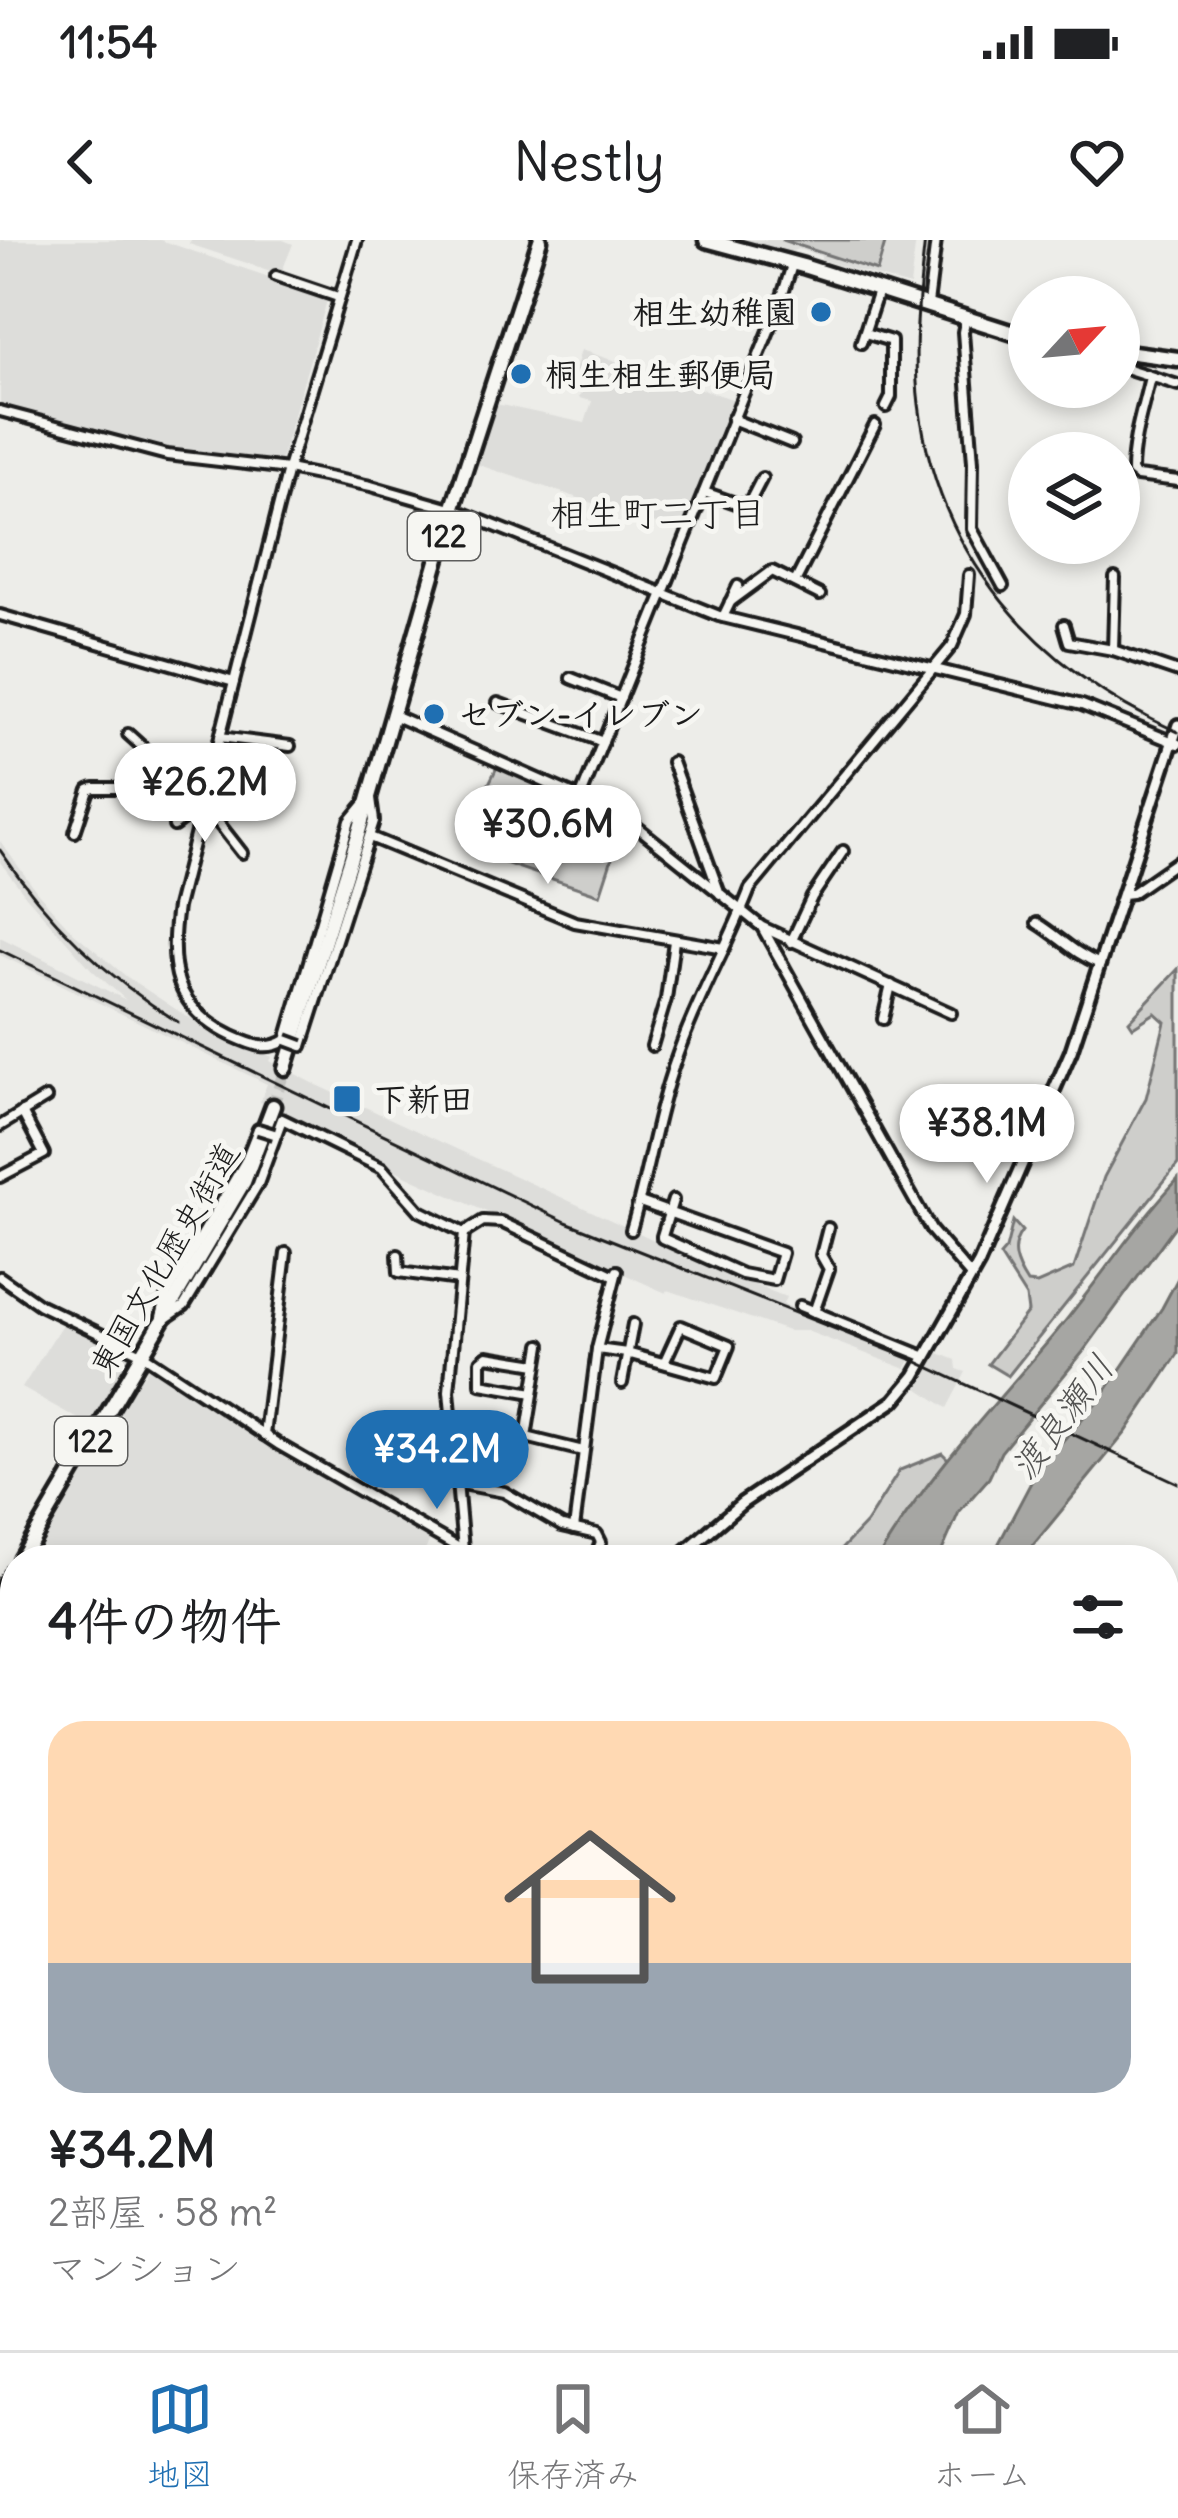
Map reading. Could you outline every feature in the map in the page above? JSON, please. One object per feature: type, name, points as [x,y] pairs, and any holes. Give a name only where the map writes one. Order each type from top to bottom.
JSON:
[{"type":"highway","name":"122","points":[[285,1068],[452,510],[540,240]]},
{"type":"highway","points":[[706,240],[1008,331]]},
{"type":"highway","points":[[1140,354],[1178,359]]},
{"type":"highway","name":"東国文化歴史街道","points":[[30,1545],[244,1183],[273,1106]]},
{"type":"street","points":[[286,1040],[338,861],[356,810],[367,798],[376,814],[370,837],[302,1046],[286,1040],[272,1047],[252,1045],[204,1021],[183,997],[175,958],[175,921],[288,469],[357,240]]},
{"type":"street","points":[[928,304],[937,240]]},
{"type":"street","points":[[581,796],[779,306],[792,263]]},
{"type":"street","points":[[276,276],[338,298]]},
{"type":"street","points":[[879,290],[863,338],[891,340],[886,407]]},
{"type":"street","points":[[966,317],[971,530],[1004,586]]},
{"type":"street","points":[[1140,373],[1178,385]]},
{"type":"street","points":[[1150,376],[1141,426],[1132,445],[1132,472],[1178,482]]},
{"type":"street","points":[[0,412],[167,455],[288,469],[371,486],[452,510],[723,617],[1082,705],[1175,743]]},
{"type":"street","points":[[732,419],[792,443]]},
{"type":"street","points":[[795,582],[875,425]]},
{"type":"street","points":[[704,492],[747,507],[762,478]]},
{"type":"street","points":[[730,602],[772,571],[820,596]]},
{"type":"street","points":[[632,1230],[675,1061],[744,912],[746,897],[936,669],[962,625],[969,575]]},
{"type":"street","points":[[1113,650],[1115,578]]},
{"type":"street","points":[[723,617],[738,586]]},
{"type":"street","points":[[0,615],[234,682]]},
{"type":"street","points":[[1064,625],[1069,642],[1113,650],[1178,672]]},
{"type":"street","points":[[571,678],[621,698]]},
{"type":"street","points":[[498,703],[603,742]]},
{"type":"street","points":[[391,714],[581,796],[634,824],[762,927],[951,1013]]},
{"type":"street","points":[[693,1545],[742,1503],[894,1401],[926,1357],[971,1276],[1071,1051],[1178,725]]},
{"type":"street","points":[[128,734],[203,805],[242,853]]},
{"type":"street","points":[[220,737],[290,746]]},
{"type":"street","points":[[672,762],[720,894]]},
{"type":"street","points":[[75,832],[89,790],[183,788]]},
{"type":"street","points":[[174,826],[203,805]]},
{"type":"street","points":[[370,837],[575,922],[724,948]]},
{"type":"street","points":[[791,942],[812,897],[843,851]]},
{"type":"street","points":[[1123,894],[1132,893],[1178,861]]},
{"type":"street","points":[[1037,923],[1063,945],[1100,964]]},
{"type":"street","points":[[762,927],[932,1230],[971,1276]]},
{"type":"street","points":[[652,1046],[674,941]]},
{"type":"street","points":[[883,1018],[891,983]]},
{"type":"street","points":[[0,1126],[46,1098]]},
{"type":"street","points":[[0,1177],[44,1154],[22,1112]]},
{"type":"street","points":[[161,1322],[184,1306],[258,1184],[282,1119],[382,1168],[430,1218],[464,1233]]},
{"type":"street","points":[[161,1322],[166,1294],[245,1162],[258,1129],[276,1135]]},
{"type":"street","points":[[640,1202],[669,1211],[782,1252],[773,1280],[742,1274],[664,1240],[662,1235],[669,1211],[673,1200]]},
{"type":"street","points":[[464,1233],[483,1221],[501,1222],[616,1274],[597,1349],[574,1529]]},
{"type":"street","points":[[814,1312],[829,1269],[821,1255],[828,1228]]},
{"type":"street","points":[[463,1545],[449,1391],[464,1233]]},
{"type":"street","points":[[264,1435],[286,1253]]},
{"type":"street","points":[[398,1255],[399,1272],[459,1280]]},
{"type":"street","points":[[0,1277],[40,1304],[142,1354],[264,1435],[454,1545]]},
{"type":"street","points":[[800,1306],[926,1357]]},
{"type":"street","points":[[622,1383],[633,1324]]},
{"type":"street","points":[[597,1349],[716,1378],[729,1346],[681,1326],[664,1364]]},
{"type":"street","points":[[541,1345],[528,1439],[583,1451]]},
{"type":"street","points":[[532,1393],[481,1384],[481,1361],[487,1356],[537,1364]]},
{"type":"street","points":[[458,1483],[504,1492],[574,1529],[599,1535],[597,1545]]},
{"type":"shaded area","points":[[0,240],[160,240],[328,297],[280,463],[173,454],[0,407]]},
{"type":"shaded area","points":[[191,240],[283,240],[293,244],[282,271],[274,272],[189,244]]},
{"type":"shaded area","points":[[739,240],[916,240],[910,286],[798,249],[788,253]]},
{"type":"shaded area","points":[[782,240],[886,240],[877,271]]},
{"type":"shaded area","points":[[581,350],[735,400],[680,532],[476,464],[496,404],[585,423],[592,401],[579,398],[584,383],[572,381]]},
{"type":"shaded area","points":[[499,763],[542,781],[539,789],[573,808],[564,836],[612,858],[600,895],[475,853],[476,849],[487,853],[494,833],[501,836],[510,816],[480,802]]},
{"type":"shaded area","points":[[0,841],[74,933],[127,977],[186,1016],[272,1057],[270,1061],[315,1084],[633,1234],[786,1297],[783,1304],[913,1357],[906,1369],[807,1331],[788,1331],[666,1293],[407,1176],[291,1118],[290,1113],[260,1102],[267,1084],[0,955],[0,937],[126,1000],[92,970],[26,896],[0,862]]},
{"type":"shaded area","points":[[1178,969],[1178,1164],[1008,1376],[988,1364],[1028,1312],[1026,1297],[1000,1256],[1013,1221],[1022,1231],[1015,1257],[1027,1283],[1037,1284],[1074,1268],[1104,1177],[1146,1098],[1165,1022],[1155,1013],[1133,1027],[1129,1021]]},
{"type":"shaded area","points":[[1178,1179],[1178,1222],[1083,1352],[1001,1452],[989,1478],[959,1512],[945,1545],[887,1545],[940,1470],[1058,1330]]},
{"type":"shaded area","points":[[1178,1278],[1178,1354],[1126,1432],[1033,1545],[998,1545],[1038,1469],[1102,1396]]},
{"type":"shaded area","points":[[66,1318],[132,1357],[91,1426],[22,1388]]},
{"type":"shaded area","points":[[939,1353],[956,1360],[957,1369],[966,1372],[947,1408],[918,1388]]},
{"type":"shaded area","points":[[150,1365],[283,1453],[431,1537],[428,1545],[41,1545],[96,1454],[93,1451],[100,1439],[138,1377]]},
{"type":"shaded area","points":[[942,1453],[948,1459],[888,1545],[845,1545],[866,1523],[900,1470]]},
{"type":"tunnel","points":[[273,1106],[285,1068]]},
{"type":"railway","points":[[925,240],[917,383],[930,460],[948,512],[1003,603],[1040,642],[1082,677],[1178,732]]},
{"type":"railway","points":[[0,850],[80,946],[178,1022]]},
{"type":"railway","points":[[0,950],[566,1222],[911,1359],[1178,1483]]},
{"type":"place","name":"相生幼稚園","points":[[821,312]]},
{"type":"place","name":"桐生相生郵便局","points":[[521,374]]},
{"type":"place","name":"セブン-イレブン","points":[[434,714]]},
{"type":"place","name":"下新田","points":[[347,1099]]},
{"type":"district","name":"相生町二丁目","points":[[658,513]]},
{"type":"water label","name":"渡良瀬川","points":[[1062,1417]]}]
